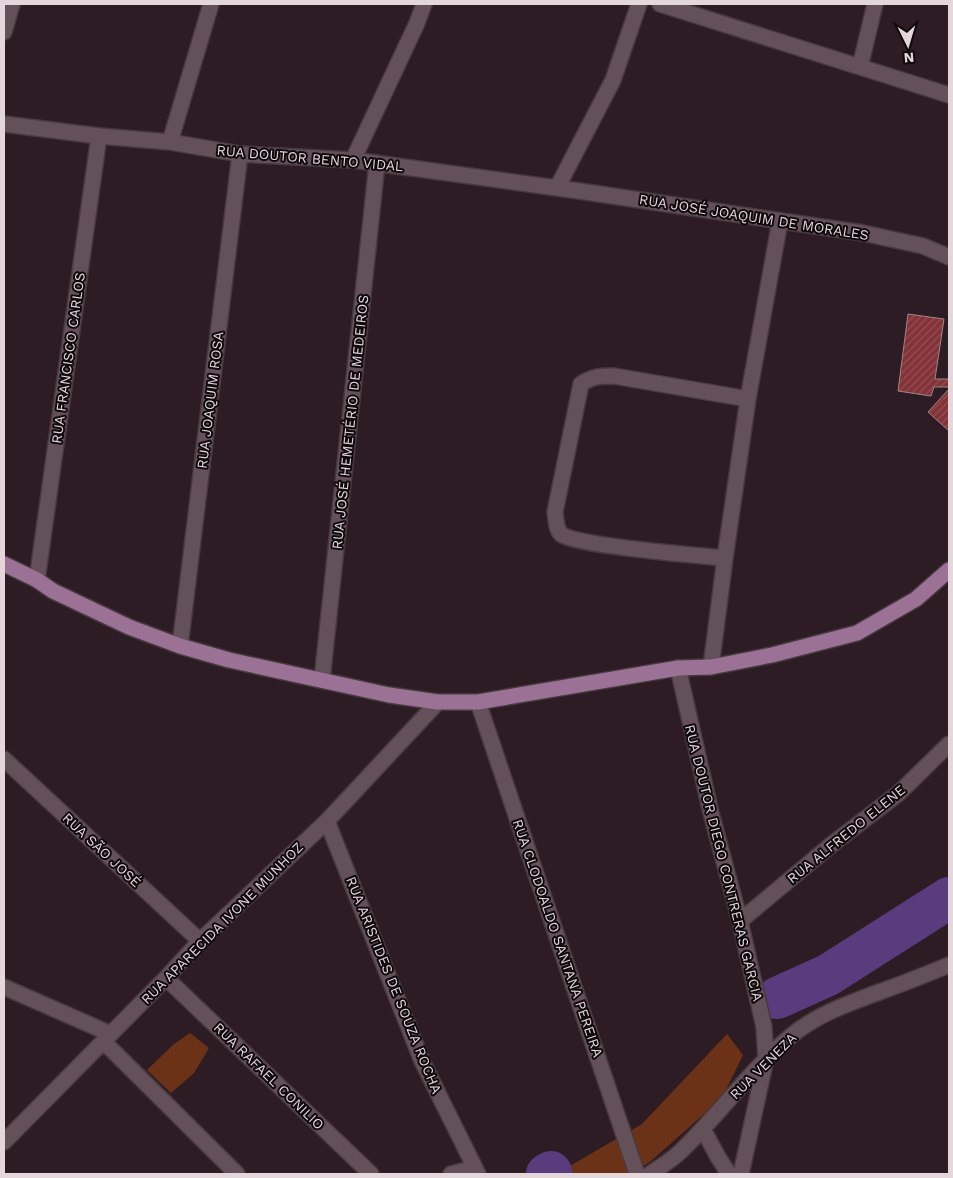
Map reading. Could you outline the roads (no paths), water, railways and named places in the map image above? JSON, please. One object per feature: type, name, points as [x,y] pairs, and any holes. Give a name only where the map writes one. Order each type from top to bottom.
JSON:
[{"type":"main road","points":[[4,564],[37,580],[53,591],[129,627],[180,646],[229,660],[389,695],[438,702],[478,702],[678,668],[711,668],[772,655],[857,633],[916,599],[949,570]]},
{"type":"street","points":[[4,32],[12,4]]},
{"type":"street","points":[[170,142],[212,4]]},
{"type":"street","points":[[353,160],[424,4]]},
{"type":"street","points":[[557,188],[613,80],[639,4]]},
{"type":"street","points":[[660,4],[949,95]]},
{"type":"street","points":[[860,67],[875,4]]},
{"type":"street","name":"RUA DOUTOR BENTO VIDAL","points":[[4,124],[99,136],[170,142],[240,154],[353,160],[557,188]]},
{"type":"street","name":"RUA FRANCISCO CARLOS","points":[[37,580],[99,136]]},
{"type":"street","name":"RUA JOAQUIM ROSA","points":[[180,646],[240,154]]},
{"type":"street","name":"RUA JOSÉ HEMETÉRIO DE MEDEIROS","points":[[322,680],[377,163]]},
{"type":"street","name":"RUA JOSÉ JOAQUIM DE MORALES","points":[[557,188],[863,233],[923,246],[949,257]]},
{"type":"street","points":[[711,668],[748,399],[780,220]]},
{"type":"street","points":[[725,558],[573,540],[562,536],[557,528],[555,512],[581,384],[588,379],[597,376],[614,376],[748,399]]},
{"type":"street","name":"RUA DOUTOR DIEGO CONTRERAS GARCIA","points":[[678,668],[711,813],[740,921],[764,1027],[766,1059],[742,1174]]},
{"type":"street","name":"RUA APARECIDA IVONE MUNHOZ","points":[[4,1142],[200,941],[326,821],[438,702]]},
{"type":"street","name":"RUA CLODOALDO SANTANA PEREIRA","points":[[478,702],[636,1174]]},
{"type":"street","name":"RUA ALFREDO ELENE","points":[[740,921],[831,845],[899,793],[949,744]]},
{"type":"street","name":"RUA SÃO JOSÉ","points":[[4,759],[200,941]]},
{"type":"street","name":"RUA ARISTIDES DE SOUZA ROCHA","points":[[326,821],[422,1061],[476,1171]]},
{"type":"street","name":"RUA VENEZA","points":[[650,1174],[679,1153],[766,1059],[791,1035],[819,1016],[853,1001],[949,965]]},
{"type":"street","name":"RUA RAFAEL CONILIO","points":[[166,978],[371,1174]]},
{"type":"street","points":[[4,987],[107,1038],[237,1174]]},
{"type":"street","points":[[703,1128],[729,1174]]},
{"type":"street","points":[[451,1174],[476,1171]]},
{"type":"waterway","points":[[777,998],[828,975],[949,898]]},
{"type":"waterway","points":[[547,1174],[551,1172]]}]
